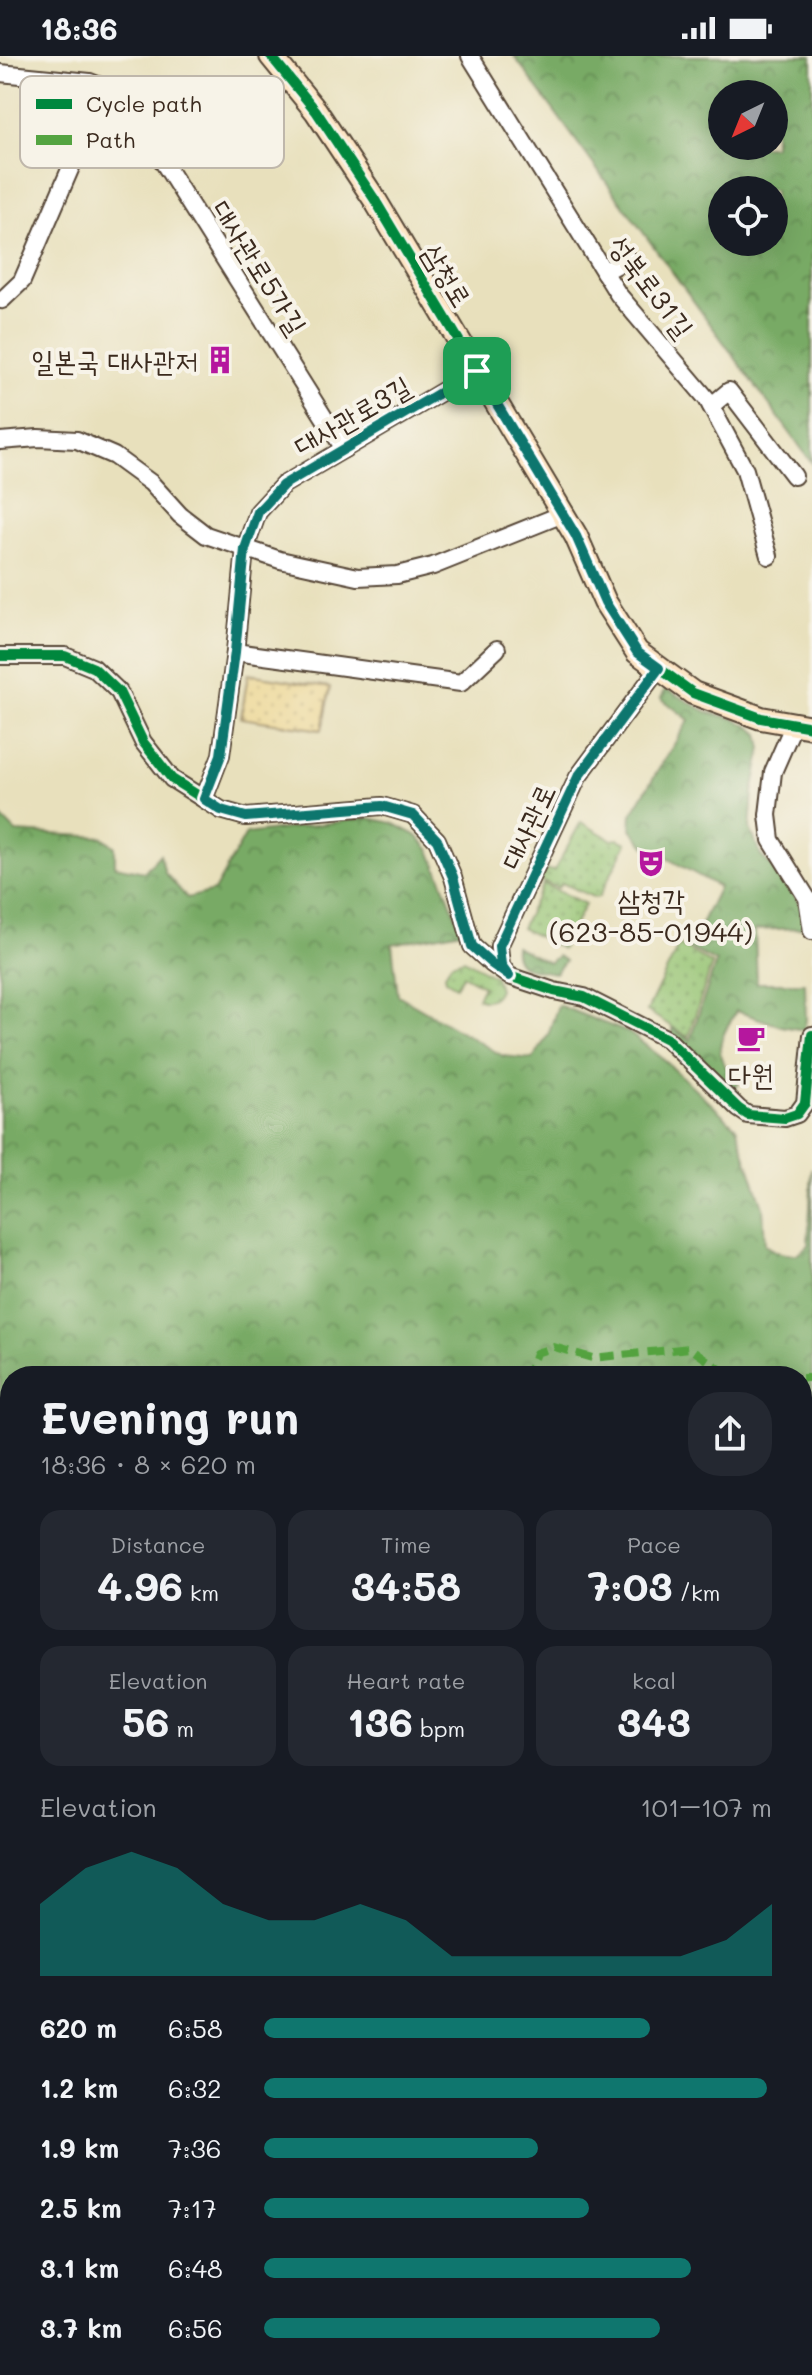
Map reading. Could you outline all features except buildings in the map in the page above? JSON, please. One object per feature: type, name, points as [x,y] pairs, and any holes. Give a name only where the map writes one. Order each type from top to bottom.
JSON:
[{"type":"street","name":"삼청로","points":[[271,56],[316,111],[375,200],[576,536],[605,602],[637,652],[693,693],[761,718],[803,726]]},
{"type":"street","name":"성북로31길","points":[[470,56],[618,294],[711,406],[745,470],[769,556]]},
{"type":"street","points":[[0,73],[30,76]]},
{"type":"street","points":[[0,299],[22,281],[71,168]]},
{"type":"street","name":"대사관로5가길","points":[[167,168],[344,449]]},
{"type":"street","points":[[604,272],[628,259]]},
{"type":"street","name":"대사관로3길","points":[[204,799],[221,755],[245,549],[258,512],[283,485],[477,371]]},
{"type":"street","points":[[711,406],[729,391],[794,476]]},
{"type":"street","points":[[0,441],[38,438],[77,440],[114,456],[151,483],[180,515],[206,535],[280,560],[358,577],[397,575],[433,566],[563,514]]},
{"type":"street","points":[[235,652],[461,683],[497,649]]},
{"type":"street","points":[[0,656],[65,656],[94,668],[119,692],[143,742],[172,779],[221,810],[246,817],[382,806],[413,815],[437,840],[453,877],[472,946],[492,964],[509,976],[584,997],[667,1039],[748,1115],[785,1118],[797,1114],[805,1103],[812,1035]]},
{"type":"street","name":"대사관로","points":[[509,976],[501,965],[499,946],[578,777],[659,668]]},
{"type":"street","points":[[803,726],[773,772],[768,815],[771,840],[807,898],[812,931]]},
{"type":"green space","points":[[514,56],[812,56],[812,463]]},
{"type":"green space","points":[[666,689],[707,712],[735,719],[759,734],[762,748],[750,828],[761,856],[787,881],[806,918],[800,928],[755,930],[757,983],[805,983],[806,1020],[804,1030],[736,1011],[720,1049],[723,1062],[739,1084],[732,1092],[673,1037],[672,1028],[690,1040],[716,962],[689,948],[719,887],[645,846],[631,829],[632,813],[689,720],[661,698]]},
{"type":"green space","points":[[0,816],[16,832],[103,837],[115,847],[115,866],[144,872],[160,854],[165,873],[187,898],[214,891],[246,834],[368,818],[393,823],[416,835],[430,850],[462,931],[392,944],[398,995],[503,1056],[533,1059],[548,1035],[558,1005],[629,1033],[661,1057],[736,1127],[763,1207],[765,1245],[777,1252],[798,1254],[808,1245],[812,1169],[812,1366],[0,1366]]},
{"type":"green space","points":[[581,822],[612,840],[627,843],[599,897],[595,898],[562,883],[558,888],[541,881],[546,870],[554,871]]},
{"type":"green space","points":[[543,884],[585,904],[562,949],[521,928]]},
{"type":"green space","points":[[679,945],[712,964],[688,1037],[647,1011]]},
{"type":"green space","points":[[515,946],[549,963],[557,956],[565,961],[555,973],[527,968],[517,960]]},
{"type":"green space","points":[[464,959],[495,977],[499,989],[493,998],[477,998],[483,986],[463,975],[456,986],[446,980],[445,974],[451,963]]},
{"type":"sand","points":[[248,674],[330,687],[322,730],[241,718]]},
{"type":"marked path","points":[[531,1366],[536,1353],[554,1347],[592,1358],[690,1348],[716,1366]]},
{"type":"cycle path","points":[[271,56],[316,111],[375,200],[576,536],[605,602],[637,652],[693,693],[761,718],[812,727]]},
{"type":"cycle path","points":[[0,656],[65,656],[94,668],[119,692],[143,742],[172,779],[221,810],[246,817],[382,806],[413,815],[437,840],[453,877],[472,946],[492,964],[509,976],[584,997],[667,1039],[748,1115],[785,1118],[797,1114],[805,1103],[812,1035]]},
{"type":"place","name":"일본국 대사관저","points":[[220,360]]},
{"type":"place","name":"삼청각 (623-85-01944)","points":[[651,863]]},
{"type":"place","name":"다원","points":[[751,1038]]},
{"type":"route","points":[[477,371],[576,536],[605,602],[637,652],[659,668],[578,777],[499,946],[501,965],[509,976],[472,946],[453,877],[437,840],[413,815],[382,806],[246,817],[221,810],[204,799],[221,755],[245,549],[258,512],[283,485],[477,371]]}]
